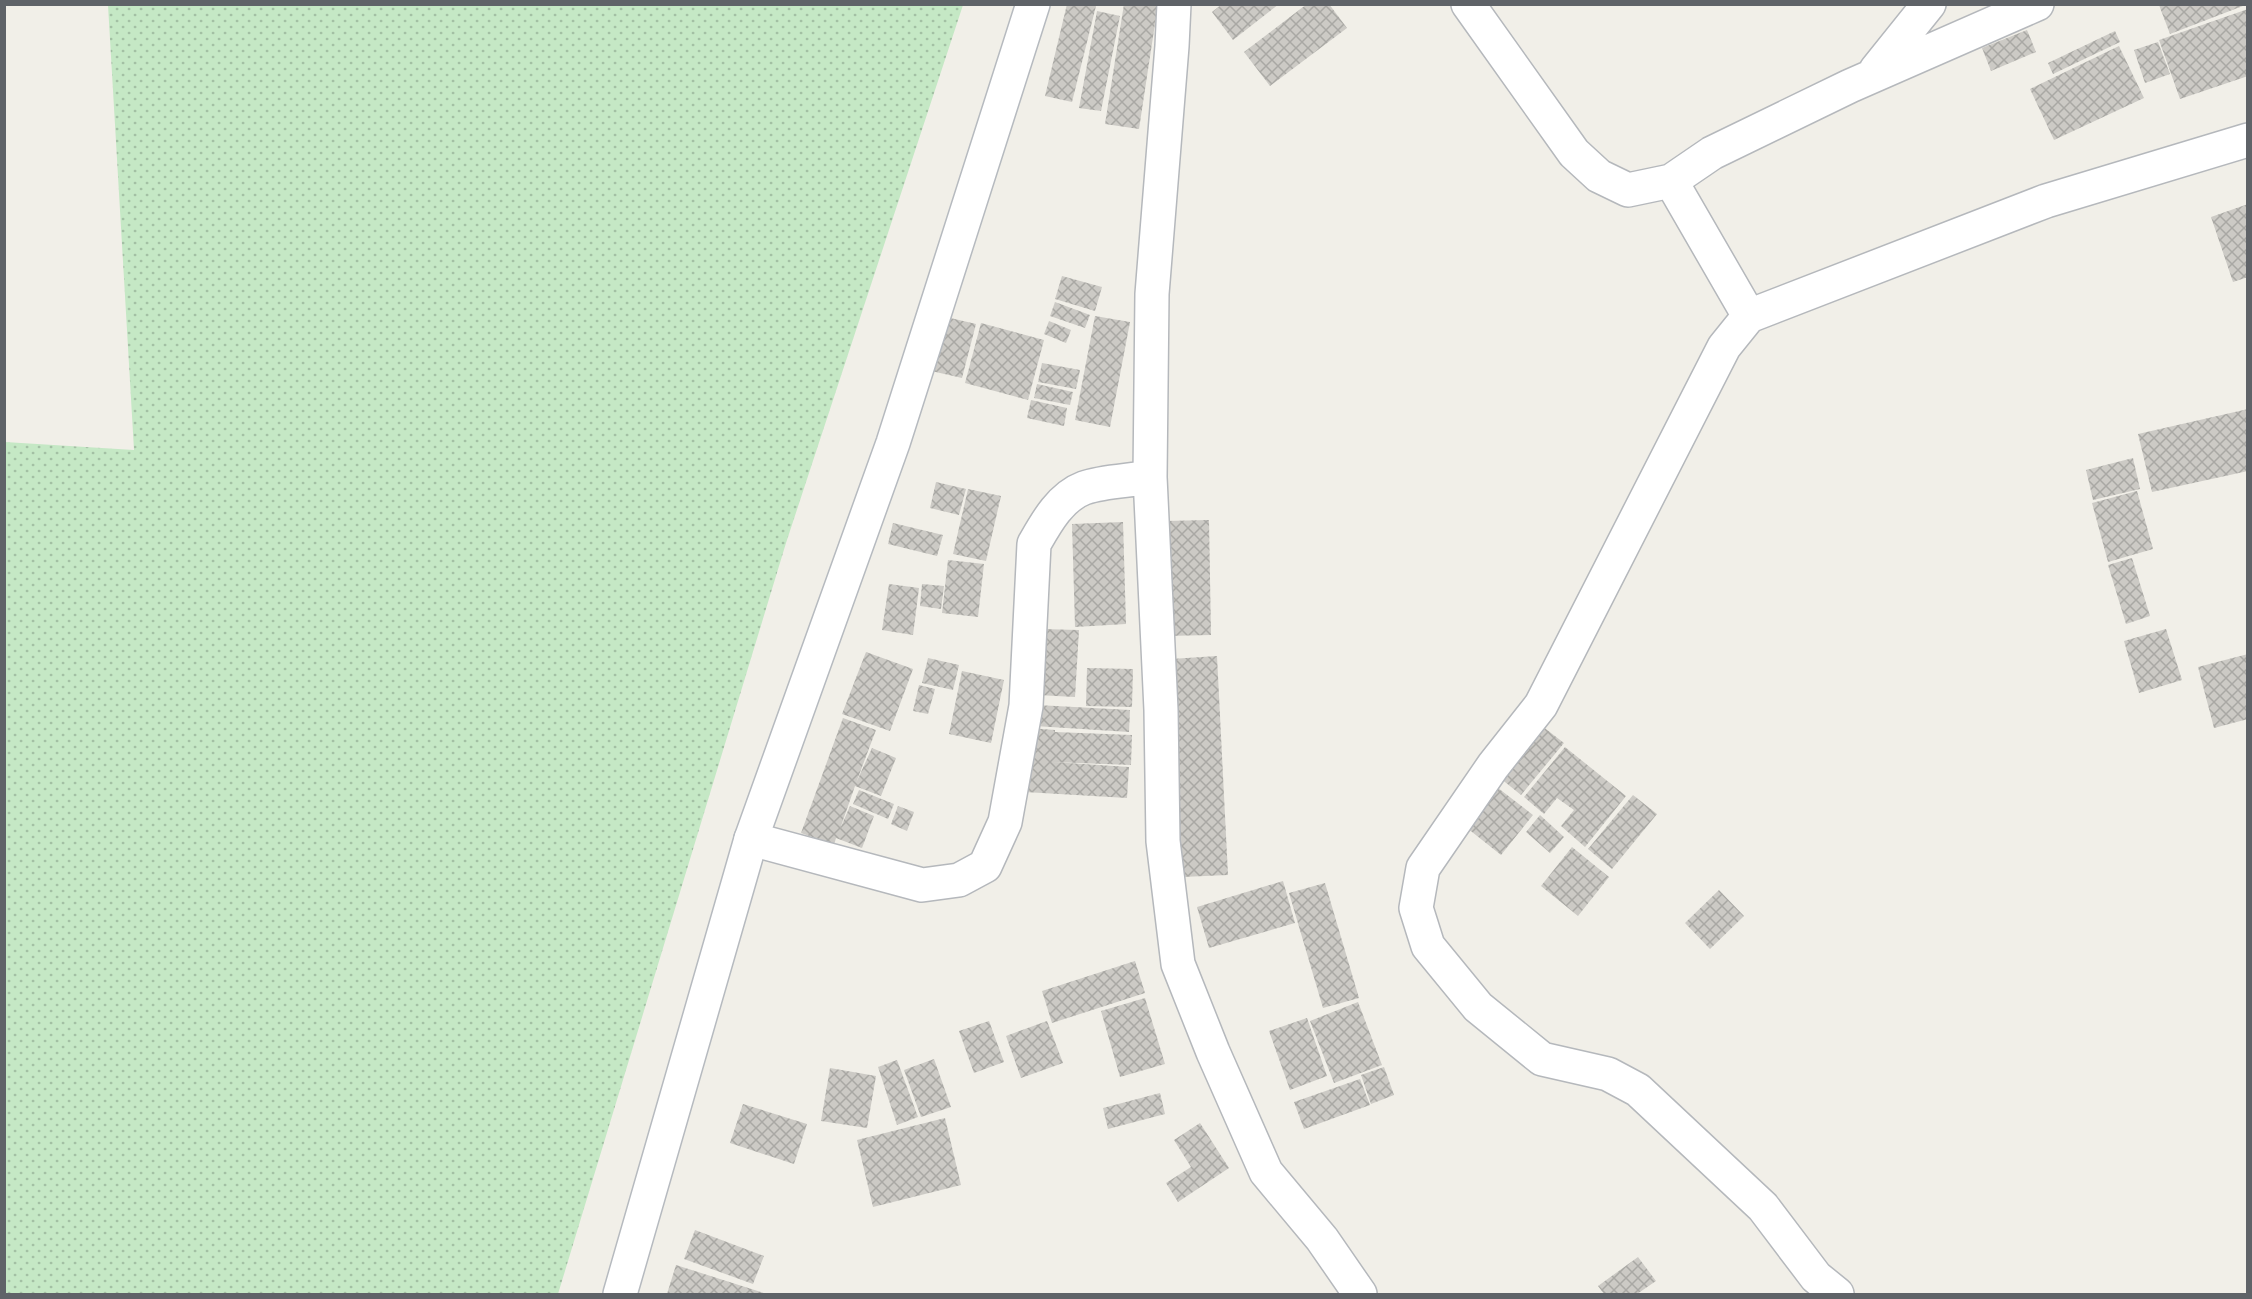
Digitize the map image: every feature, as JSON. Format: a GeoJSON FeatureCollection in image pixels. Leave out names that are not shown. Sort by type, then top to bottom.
{"type":"FeatureCollection","features":[{"type":"Feature","properties":{"kind":"street"},"geometry":{"type":"LineString","coordinates":[[620,1294],[751,839],[893,443],[1033,4]]}},
{"type":"Feature","properties":{"kind":"street"},"geometry":{"type":"LineString","coordinates":[[1174,4],[1152,294],[1150,477],[1161,710],[1163,841],[1178,964],[1213,1052],[1266,1172],[1322,1239],[1360,1294]]}},
{"type":"Feature","properties":{"kind":"street"},"geometry":{"type":"LineString","coordinates":[[1468,4],[1574,153],[1599,176],[1628,190],[1671,182],[1712,153],[1871,76],[2037,4]]}},
{"type":"Feature","properties":{"kind":"street"},"geometry":{"type":"LineString","coordinates":[[1871,76],[1929,4]]}},
{"type":"Feature","properties":{"kind":"street"},"geometry":{"type":"LineString","coordinates":[[1837,1294],[1816,1277],[1763,1207],[1638,1090],[1608,1074],[1542,1059],[1478,1007],[1428,946],[1416,908],[1423,868],[1492,766],[1541,705],[1724,347],[1749,316],[2046,201],[2247,140]]}},
{"type":"Feature","properties":{"kind":"street"},"geometry":{"type":"LineString","coordinates":[[1671,182],[1749,316]]}},
{"type":"Feature","properties":{"kind":"street"},"geometry":{"type":"LineString","coordinates":[[751,839],[922,885],[959,880],[985,866],[1005,822],[1026,706],[1034,544],[1047,520],[1063,501],[1083,489],[1150,477]]}},
{"type":"Feature","properties":{"kind":"green space"},"geometry":{"type":"Polygon","coordinates":[[[108,5],[963,5],[786,543],[558,1294],[5,1294],[5,442],[134,450],[108,5]]]}},
{"type":"Feature","properties":{"kind":"building"},"geometry":{"type":"Polygon","coordinates":[[[1067,4],[1096,6],[1072,102],[1045,96],[1067,4]]]}},
{"type":"Feature","properties":{"kind":"building"},"geometry":{"type":"Polygon","coordinates":[[[1124,4],[1158,4],[1139,129],[1105,124],[1124,4]]]}},
{"type":"Feature","properties":{"kind":"building"},"geometry":{"type":"Polygon","coordinates":[[[1222,4],[1279,4],[1233,40],[1212,12],[1222,4]]]}},
{"type":"Feature","properties":{"kind":"building"},"geometry":{"type":"Polygon","coordinates":[[[1307,4],[1329,4],[1347,28],[1270,86],[1244,52],[1307,4]]]}},
{"type":"Feature","properties":{"kind":"building"},"geometry":{"type":"Polygon","coordinates":[[[2161,4],[2248,4],[2170,34],[2159,5],[2161,4]]]}},
{"type":"Feature","properties":{"kind":"building"},"geometry":{"type":"Polygon","coordinates":[[[2248,9],[2248,76],[2180,99],[2159,40],[2248,9]]]}},
{"type":"Feature","properties":{"kind":"building"},"geometry":{"type":"Polygon","coordinates":[[[1097,11],[1120,16],[1101,111],[1079,108],[1097,11]]]}},
{"type":"Feature","properties":{"kind":"building"},"geometry":{"type":"Polygon","coordinates":[[[2027,30],[2036,52],[1991,71],[1982,48],[2027,30]]]}},
{"type":"Feature","properties":{"kind":"building"},"geometry":{"type":"Polygon","coordinates":[[[2115,31],[2120,42],[2053,74],[2048,63],[2115,31]]]}},
{"type":"Feature","properties":{"kind":"building"},"geometry":{"type":"Polygon","coordinates":[[[2158,42],[2170,74],[2145,83],[2134,50],[2158,42]]]}},
{"type":"Feature","properties":{"kind":"building"},"geometry":{"type":"Polygon","coordinates":[[[2119,46],[2144,98],[2054,140],[2030,89],[2119,46]]]}},
{"type":"Feature","properties":{"kind":"building"},"geometry":{"type":"Polygon","coordinates":[[[2248,204],[2248,277],[2233,282],[2211,217],[2248,204]]]}},
{"type":"Feature","properties":{"kind":"building"},"geometry":{"type":"Polygon","coordinates":[[[1062,276],[1102,287],[1095,311],[1055,299],[1062,276]]]}},
{"type":"Feature","properties":{"kind":"building"},"geometry":{"type":"Polygon","coordinates":[[[1055,302],[1090,315],[1085,328],[1050,316],[1055,302]]]}},
{"type":"Feature","properties":{"kind":"building"},"geometry":{"type":"Polygon","coordinates":[[[942,316],[976,324],[962,378],[927,370],[942,316]]]}},
{"type":"Feature","properties":{"kind":"building"},"geometry":{"type":"Polygon","coordinates":[[[1095,316],[1130,322],[1110,427],[1075,420],[1095,316]]]}},
{"type":"Feature","properties":{"kind":"building"},"geometry":{"type":"Polygon","coordinates":[[[1049,321],[1071,330],[1066,343],[1044,334],[1049,321]]]}},
{"type":"Feature","properties":{"kind":"building"},"geometry":{"type":"Polygon","coordinates":[[[981,323],[1044,340],[1028,400],[965,383],[981,323]]]}},
{"type":"Feature","properties":{"kind":"building"},"geometry":{"type":"Polygon","coordinates":[[[1042,363],[1080,370],[1076,389],[1038,382],[1042,363]]]}},
{"type":"Feature","properties":{"kind":"building"},"geometry":{"type":"Polygon","coordinates":[[[1037,384],[1073,392],[1070,405],[1034,398],[1037,384]]]}},
{"type":"Feature","properties":{"kind":"building"},"geometry":{"type":"Polygon","coordinates":[[[1031,400],[1067,408],[1064,426],[1027,418],[1031,400]]]}},
{"type":"Feature","properties":{"kind":"building"},"geometry":{"type":"Polygon","coordinates":[[[2248,409],[2248,471],[2152,492],[2138,434],[2248,409]]]}},
{"type":"Feature","properties":{"kind":"building"},"geometry":{"type":"Polygon","coordinates":[[[2133,458],[2140,489],[2093,500],[2086,470],[2133,458]]]}},
{"type":"Feature","properties":{"kind":"building"},"geometry":{"type":"Polygon","coordinates":[[[936,482],[966,489],[959,515],[930,508],[936,482]]]}},
{"type":"Feature","properties":{"kind":"building"},"geometry":{"type":"Polygon","coordinates":[[[968,489],[1001,496],[986,561],[953,554],[968,489]]]}},
{"type":"Feature","properties":{"kind":"building"},"geometry":{"type":"Polygon","coordinates":[[[2137,491],[2153,549],[2108,562],[2092,503],[2137,491]]]}},
{"type":"Feature","properties":{"kind":"building"},"geometry":{"type":"Polygon","coordinates":[[[1209,520],[1211,635],[1167,636],[1166,521],[1209,520]]]}},
{"type":"Feature","properties":{"kind":"building"},"geometry":{"type":"Polygon","coordinates":[[[1123,522],[1126,624],[1075,627],[1072,524],[1123,522]]]}},
{"type":"Feature","properties":{"kind":"building"},"geometry":{"type":"Polygon","coordinates":[[[893,523],[943,535],[937,556],[888,544],[893,523]]]}},
{"type":"Feature","properties":{"kind":"building"},"geometry":{"type":"Polygon","coordinates":[[[2132,558],[2150,616],[2126,624],[2108,565],[2132,558]]]}},
{"type":"Feature","properties":{"kind":"building"},"geometry":{"type":"Polygon","coordinates":[[[948,560],[984,564],[978,617],[942,613],[948,560]]]}},
{"type":"Feature","properties":{"kind":"building"},"geometry":{"type":"Polygon","coordinates":[[[889,584],[919,588],[913,635],[882,630],[889,584]]]}},
{"type":"Feature","properties":{"kind":"building"},"geometry":{"type":"Polygon","coordinates":[[[922,584],[944,586],[941,609],[920,606],[922,584]]]}},
{"type":"Feature","properties":{"kind":"building"},"geometry":{"type":"Polygon","coordinates":[[[1041,629],[1079,630],[1075,697],[1037,695],[1041,629]]]}},
{"type":"Feature","properties":{"kind":"building"},"geometry":{"type":"Polygon","coordinates":[[[2166,629],[2182,680],[2139,693],[2124,641],[2166,629]]]}},
{"type":"Feature","properties":{"kind":"building"},"geometry":{"type":"Polygon","coordinates":[[[866,652],[913,669],[890,731],[842,714],[866,652]]]}},
{"type":"Feature","properties":{"kind":"building"},"geometry":{"type":"Polygon","coordinates":[[[2248,654],[2248,719],[2214,728],[2198,667],[2248,654]]]}},
{"type":"Feature","properties":{"kind":"building"},"geometry":{"type":"Polygon","coordinates":[[[1217,656],[1228,875],[1182,877],[1171,659],[1217,656]]]}},
{"type":"Feature","properties":{"kind":"building"},"geometry":{"type":"Polygon","coordinates":[[[928,658],[959,665],[953,690],[922,683],[928,658]]]}},
{"type":"Feature","properties":{"kind":"building"},"geometry":{"type":"Polygon","coordinates":[[[1087,668],[1133,669],[1132,707],[1086,706],[1087,668]]]}},
{"type":"Feature","properties":{"kind":"building"},"geometry":{"type":"Polygon","coordinates":[[[962,671],[1004,680],[991,743],[949,734],[962,671]]]}},
{"type":"Feature","properties":{"kind":"building"},"geometry":{"type":"Polygon","coordinates":[[[919,685],[935,689],[928,714],[913,711],[919,685]]]}},
{"type":"Feature","properties":{"kind":"building"},"geometry":{"type":"Polygon","coordinates":[[[1037,705],[1130,710],[1129,732],[1035,726],[1037,705]]]}},
{"type":"Feature","properties":{"kind":"building"},"geometry":{"type":"Polygon","coordinates":[[[843,718],[876,730],[856,783],[872,748],[896,758],[881,796],[855,786],[840,829],[850,806],[874,816],[862,848],[836,838],[834,845],[801,833],[843,718]]]}},
{"type":"Feature","properties":{"kind":"building"},"geometry":{"type":"Polygon","coordinates":[[[1542,726],[1564,743],[1521,795],[1500,778],[1542,726]]]}},
{"type":"Feature","properties":{"kind":"building"},"geometry":{"type":"Polygon","coordinates":[[[1029,728],[1055,730],[1055,732],[1132,735],[1131,765],[1053,762],[1129,767],[1127,798],[1025,792],[1029,728]]]}},
{"type":"Feature","properties":{"kind":"building"},"geometry":{"type":"Polygon","coordinates":[[[1565,747],[1626,796],[1585,847],[1561,826],[1574,810],[1557,798],[1544,814],[1524,797],[1565,747]]]}},
{"type":"Feature","properties":{"kind":"building"},"geometry":{"type":"Polygon","coordinates":[[[1498,788],[1533,815],[1501,855],[1467,828],[1498,788]]]}},
{"type":"Feature","properties":{"kind":"building"},"geometry":{"type":"Polygon","coordinates":[[[859,790],[894,804],[888,819],[853,804],[859,790]]]}},
{"type":"Feature","properties":{"kind":"building"},"geometry":{"type":"Polygon","coordinates":[[[1633,795],[1657,814],[1612,869],[1588,849],[1633,795]]]}},
{"type":"Feature","properties":{"kind":"building"},"geometry":{"type":"Polygon","coordinates":[[[898,806],[914,812],[907,831],[891,824],[898,806]]]}},
{"type":"Feature","properties":{"kind":"building"},"geometry":{"type":"Polygon","coordinates":[[[1540,815],[1564,837],[1550,853],[1526,832],[1540,815]]]}},
{"type":"Feature","properties":{"kind":"building"},"geometry":{"type":"Polygon","coordinates":[[[1572,847],[1609,877],[1578,916],[1541,886],[1572,847]]]}},
{"type":"Feature","properties":{"kind":"building"},"geometry":{"type":"Polygon","coordinates":[[[1283,881],[1295,923],[1209,948],[1197,907],[1283,881]]]}},
{"type":"Feature","properties":{"kind":"building"},"geometry":{"type":"Polygon","coordinates":[[[1325,883],[1359,998],[1323,1008],[1289,893],[1325,883]]]}},
{"type":"Feature","properties":{"kind":"building"},"geometry":{"type":"Polygon","coordinates":[[[1719,890],[1744,916],[1710,949],[1685,923],[1719,890]]]}},
{"type":"Feature","properties":{"kind":"building"},"geometry":{"type":"Polygon","coordinates":[[[1135,961],[1145,993],[1052,1023],[1042,991],[1135,961]]]}},
{"type":"Feature","properties":{"kind":"building"},"geometry":{"type":"Polygon","coordinates":[[[1145,998],[1165,1064],[1120,1077],[1101,1011],[1145,998]]]}},
{"type":"Feature","properties":{"kind":"building"},"geometry":{"type":"Polygon","coordinates":[[[1358,1002],[1382,1065],[1334,1083],[1310,1021],[1358,1002]]]}},
{"type":"Feature","properties":{"kind":"building"},"geometry":{"type":"Polygon","coordinates":[[[1307,1018],[1327,1076],[1290,1090],[1269,1031],[1307,1018]]]}},
{"type":"Feature","properties":{"kind":"building"},"geometry":{"type":"Polygon","coordinates":[[[989,1021],[1004,1062],[974,1073],[959,1031],[989,1021]]]}},
{"type":"Feature","properties":{"kind":"building"},"geometry":{"type":"Polygon","coordinates":[[[1047,1021],[1063,1063],[1021,1078],[1006,1036],[1047,1021]]]}},
{"type":"Feature","properties":{"kind":"building"},"geometry":{"type":"Polygon","coordinates":[[[934,1059],[951,1107],[921,1117],[904,1070],[934,1059]]]}},
{"type":"Feature","properties":{"kind":"building"},"geometry":{"type":"Polygon","coordinates":[[[897,1060],[918,1117],[897,1125],[878,1067],[897,1060]]]}},
{"type":"Feature","properties":{"kind":"building"},"geometry":{"type":"Polygon","coordinates":[[[1384,1067],[1394,1095],[1371,1104],[1361,1075],[1384,1067]]]}},
{"type":"Feature","properties":{"kind":"building"},"geometry":{"type":"Polygon","coordinates":[[[830,1068],[876,1076],[867,1128],[821,1121],[830,1068]]]}},
{"type":"Feature","properties":{"kind":"building"},"geometry":{"type":"Polygon","coordinates":[[[1360,1079],[1370,1105],[1304,1129],[1294,1102],[1360,1079]]]}},
{"type":"Feature","properties":{"kind":"building"},"geometry":{"type":"Polygon","coordinates":[[[1160,1093],[1165,1114],[1108,1129],[1103,1108],[1160,1093]]]}},
{"type":"Feature","properties":{"kind":"building"},"geometry":{"type":"Polygon","coordinates":[[[743,1104],[807,1124],[794,1164],[730,1143],[743,1104]]]}},
{"type":"Feature","properties":{"kind":"building"},"geometry":{"type":"Polygon","coordinates":[[[945,1118],[961,1185],[873,1207],[857,1140],[945,1118]]]}},
{"type":"Feature","properties":{"kind":"building"},"geometry":{"type":"Polygon","coordinates":[[[1200,1123],[1229,1168],[1178,1202],[1166,1183],[1191,1167],[1174,1140],[1200,1123]]]}},
{"type":"Feature","properties":{"kind":"building"},"geometry":{"type":"Polygon","coordinates":[[[695,1230],[764,1256],[753,1284],[684,1259],[695,1230]]]}},
{"type":"Feature","properties":{"kind":"building"},"geometry":{"type":"Polygon","coordinates":[[[1638,1257],[1656,1281],[1637,1294],[1604,1294],[1598,1286],[1638,1257]]]}},
{"type":"Feature","properties":{"kind":"building"},"geometry":{"type":"Polygon","coordinates":[[[676,1265],[767,1294],[667,1294],[676,1265]]]}}]}
